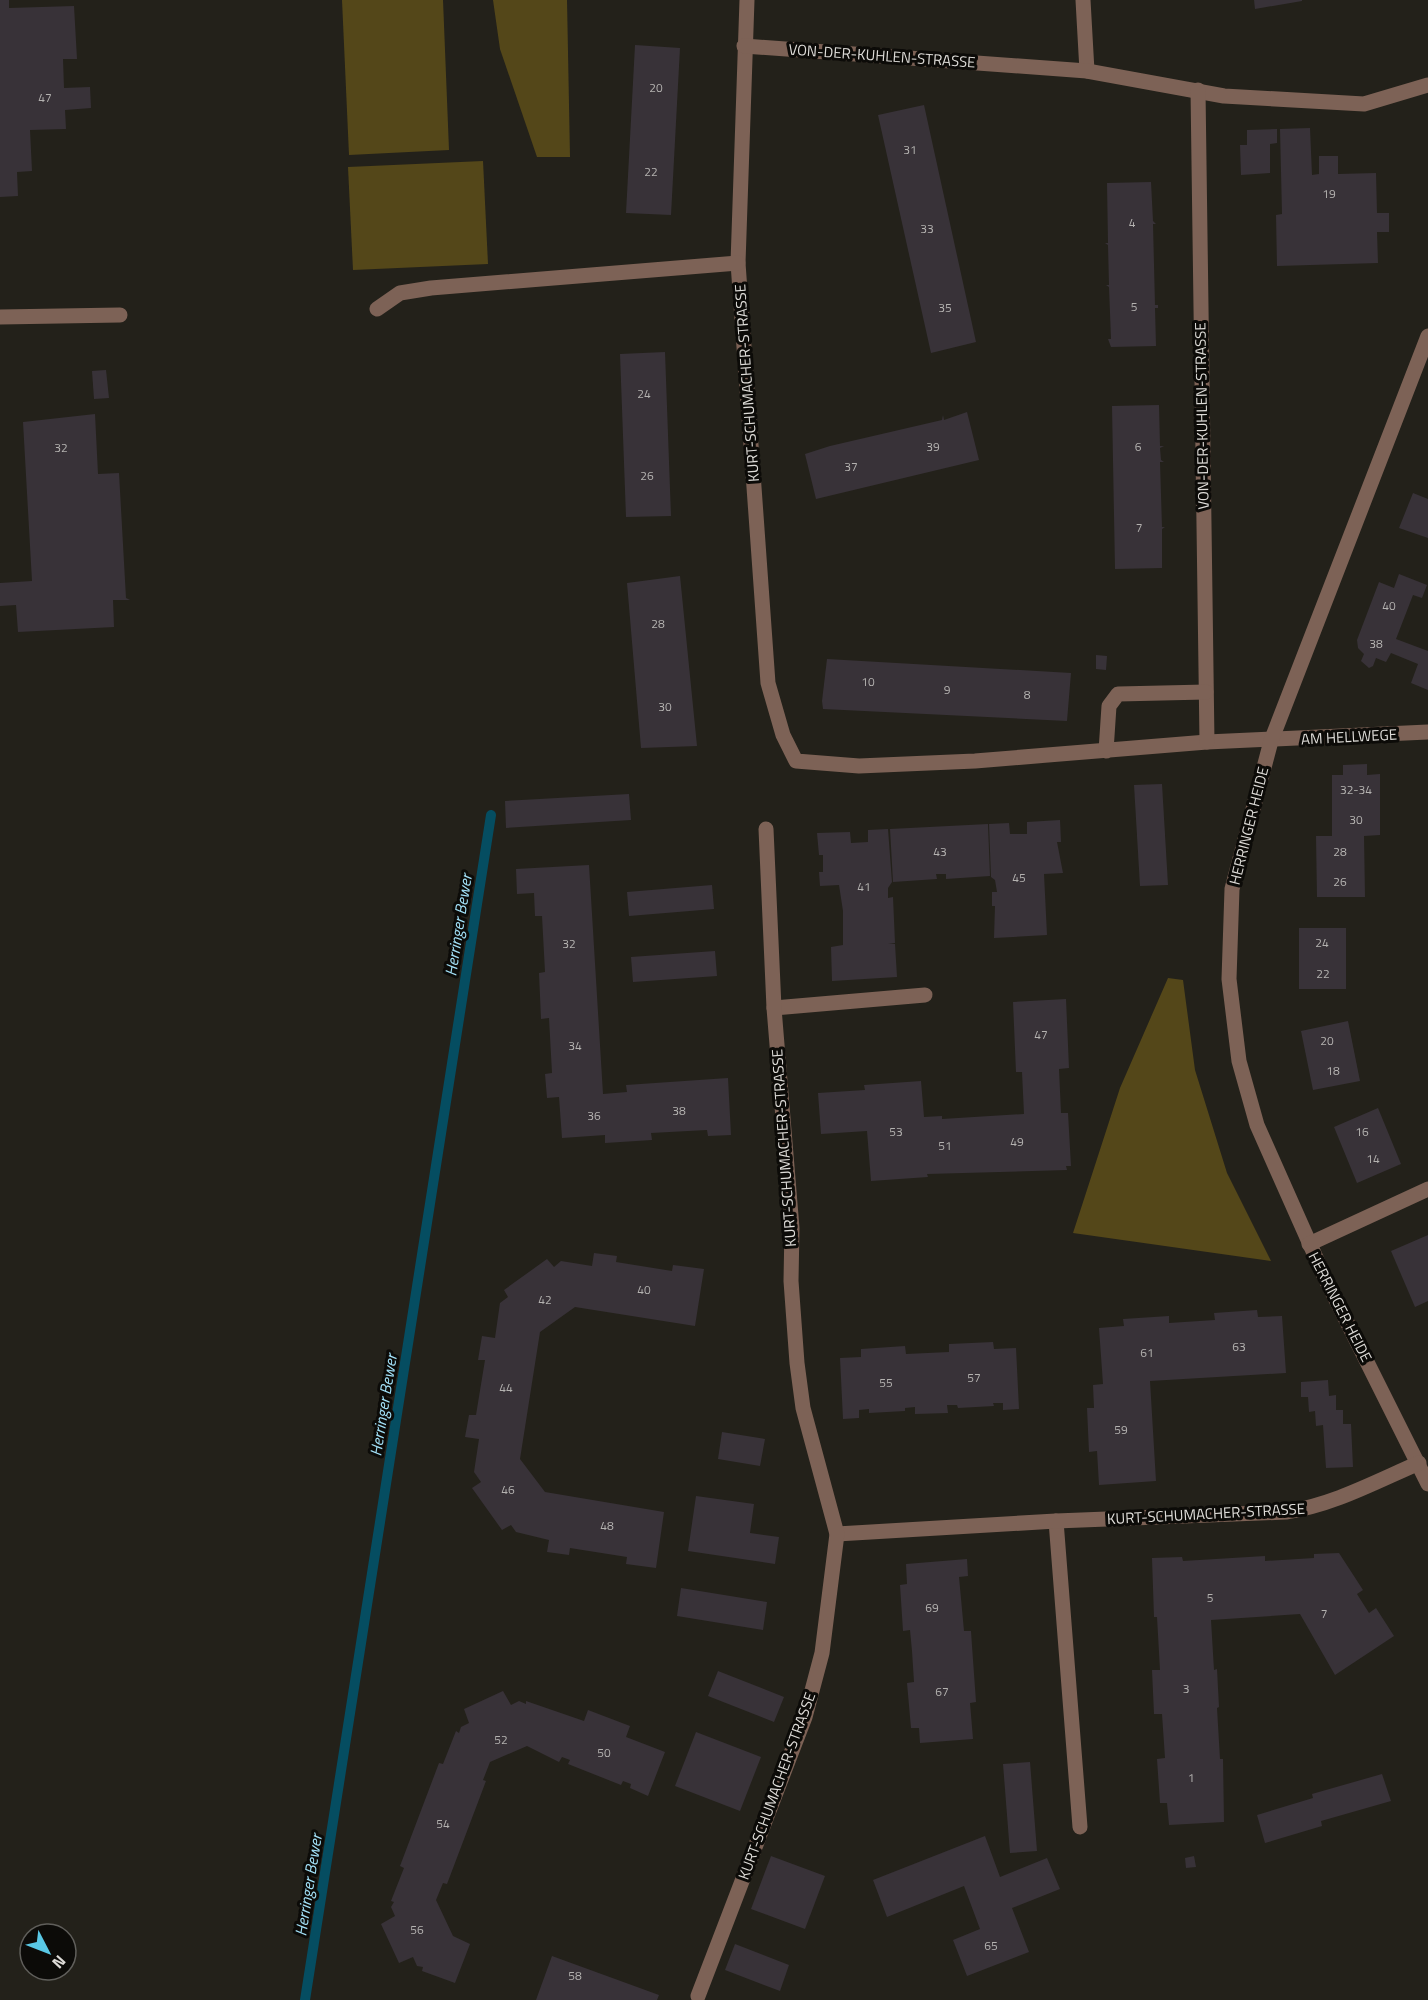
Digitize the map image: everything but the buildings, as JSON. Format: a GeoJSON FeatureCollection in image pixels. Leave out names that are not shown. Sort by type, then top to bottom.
{"type":"FeatureCollection","features":[{"type":"Feature","properties":{"kind":"street","name":"KURT-SCHUMACHER-STRASSE"},"geometry":{"type":"LineString","coordinates":[[747,0],[738,263],[768,682],[783,735],[796,761],[859,766],[1106,751]]}},
{"type":"Feature","properties":{"kind":"street"},"geometry":{"type":"LineString","coordinates":[[1083,0],[1087,71]]}},
{"type":"Feature","properties":{"kind":"street","name":"VON-DER-KUHLEN-STRASSE"},"geometry":{"type":"LineString","coordinates":[[744,46],[1087,71],[1224,96],[1364,104],[1428,85]]}},
{"type":"Feature","properties":{"kind":"street","name":"VON-DER-KUHLEN-STRASSE"},"geometry":{"type":"LineString","coordinates":[[1198,90],[1207,742]]}},
{"type":"Feature","properties":{"kind":"street"},"geometry":{"type":"LineString","coordinates":[[376,309],[400,293],[431,288],[738,263]]}},
{"type":"Feature","properties":{"kind":"street"},"geometry":{"type":"LineString","coordinates":[[0,317],[120,315]]}},
{"type":"Feature","properties":{"kind":"street","name":"HERRINGER HEIDE"},"geometry":{"type":"LineString","coordinates":[[1428,336],[1270,741],[1232,889],[1229,979],[1239,1061],[1257,1125],[1309,1244],[1428,1484]]}},
{"type":"Feature","properties":{"kind":"street"},"geometry":{"type":"LineString","coordinates":[[1206,692],[1118,694],[1109,706],[1106,751],[1207,742],[1270,741]]}},
{"type":"Feature","properties":{"kind":"street","name":"AM HELLWEGE"},"geometry":{"type":"LineString","coordinates":[[1270,741],[1428,732]]}},
{"type":"Feature","properties":{"kind":"street","name":"KURT-SCHUMACHER-STRASSE"},"geometry":{"type":"LineString","coordinates":[[698,1996],[805,1717],[822,1653],[837,1534],[803,1408],[797,1363],[791,1281],[792,1228],[774,1008],[766,829]]}},
{"type":"Feature","properties":{"kind":"street"},"geometry":{"type":"LineString","coordinates":[[774,1008],[925,995]]}},
{"type":"Feature","properties":{"kind":"street"},"geometry":{"type":"LineString","coordinates":[[1309,1244],[1428,1189]]}},
{"type":"Feature","properties":{"kind":"street","name":"KURT-SCHUMACHER-STRASSE"},"geometry":{"type":"LineString","coordinates":[[837,1534],[1311,1509],[1419,1463]]}},
{"type":"Feature","properties":{"kind":"street"},"geometry":{"type":"LineString","coordinates":[[1056,1521],[1080,1827]]}},
{"type":"Feature","properties":{"kind":"shaded area"},"geometry":{"type":"Polygon","coordinates":[[[342,0],[443,0],[449,150],[349,155],[342,0]]]}},
{"type":"Feature","properties":{"kind":"shaded area"},"geometry":{"type":"Polygon","coordinates":[[[493,0],[567,0],[570,157],[537,157],[500,49],[493,0]]]}},
{"type":"Feature","properties":{"kind":"shaded area"},"geometry":{"type":"Polygon","coordinates":[[[483,161],[488,264],[353,270],[348,167],[483,161]]]}},
{"type":"Feature","properties":{"kind":"shaded area"},"geometry":{"type":"Polygon","coordinates":[[[1168,978],[1183,980],[1195,1070],[1227,1173],[1271,1261],[1073,1233],[1120,1088],[1168,978]]]}},
{"type":"Feature","properties":{"kind":"waterway","name":"Herringer Bewer"},"geometry":{"type":"LineString","coordinates":[[305,2000],[491,815]]}}]}
